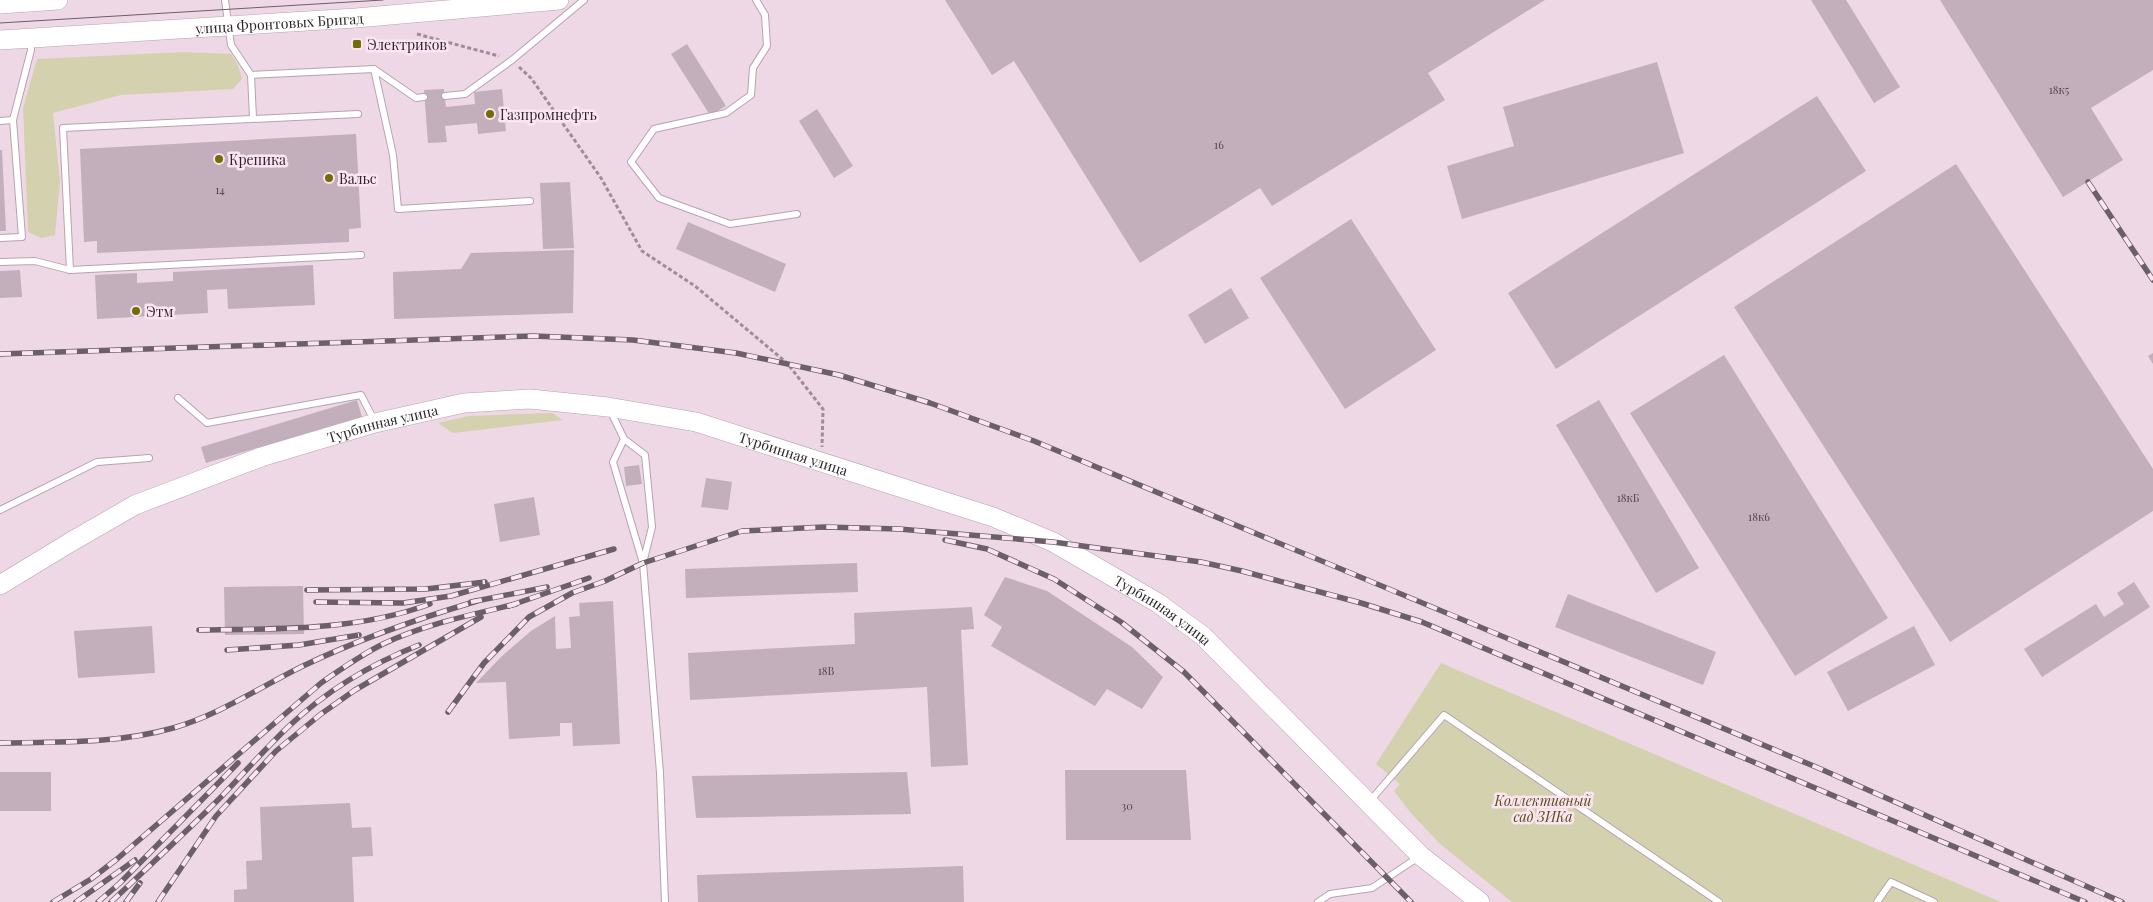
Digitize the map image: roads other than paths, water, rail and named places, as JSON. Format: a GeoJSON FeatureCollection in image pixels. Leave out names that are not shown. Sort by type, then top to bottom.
{"type":"FeatureCollection","features":[{"type":"Feature","properties":{"kind":"main road"},"geometry":{"type":"LineString","coordinates":[[0,4],[58,0]]}},
{"type":"Feature","properties":{"kind":"main road","name":"улица Фронтовых Бригад"},"geometry":{"type":"LineString","coordinates":[[0,40],[356,18],[558,0]]}},
{"type":"Feature","properties":{"kind":"main road","name":"Турбинная улица"},"geometry":{"type":"LineString","coordinates":[[0,586],[68,543],[135,505],[261,457],[375,423],[464,403],[530,399],[608,407],[696,422],[993,517],[1031,531],[1158,603],[1203,636],[1420,856],[1480,902]]}},
{"type":"Feature","properties":{"kind":"lane"},"geometry":{"type":"LineString","coordinates":[[445,96],[465,94],[512,60],[584,0]]}},
{"type":"Feature","properties":{"kind":"lane"},"geometry":{"type":"LineString","coordinates":[[756,0],[765,15],[767,46],[753,68],[751,95],[726,112],[654,129],[631,162],[659,198],[730,224],[797,214]]}},
{"type":"Feature","properties":{"kind":"lane"},"geometry":{"type":"LineString","coordinates":[[225,1],[231,45],[251,75],[253,118]]}},
{"type":"Feature","properties":{"kind":"lane"},"geometry":{"type":"LineString","coordinates":[[0,238],[22,237],[13,120],[31,50],[30,38]]}},
{"type":"Feature","properties":{"kind":"lane"},"geometry":{"type":"LineString","coordinates":[[251,75],[374,69],[416,98],[424,97]]}},
{"type":"Feature","properties":{"kind":"lane"},"geometry":{"type":"LineString","coordinates":[[374,69],[393,155],[398,209],[530,201]]}},
{"type":"Feature","properties":{"kind":"lane"},"geometry":{"type":"LineString","coordinates":[[70,270],[63,128],[358,114]]}},
{"type":"Feature","properties":{"kind":"lane"},"geometry":{"type":"LineString","coordinates":[[0,121],[13,120]]}},
{"type":"Feature","properties":{"kind":"lane"},"geometry":{"type":"LineString","coordinates":[[0,262],[35,261],[70,270],[361,255]]}},
{"type":"Feature","properties":{"kind":"lane"},"geometry":{"type":"LineString","coordinates":[[178,398],[207,423],[361,395],[375,423]]}},
{"type":"Feature","properties":{"kind":"lane"},"geometry":{"type":"LineString","coordinates":[[608,407],[624,439],[645,455],[652,527],[643,564]]}},
{"type":"Feature","properties":{"kind":"lane"},"geometry":{"type":"LineString","coordinates":[[624,439],[613,462],[643,564],[660,773],[665,902]]}},
{"type":"Feature","properties":{"kind":"lane"},"geometry":{"type":"LineString","coordinates":[[0,510],[97,462],[149,458]]}},
{"type":"Feature","properties":{"kind":"lane"},"geometry":{"type":"LineString","coordinates":[[1367,804],[1444,715],[1719,902]]}},
{"type":"Feature","properties":{"kind":"lane"},"geometry":{"type":"LineString","coordinates":[[1318,902],[1330,894],[1372,888],[1420,856]]}},
{"type":"Feature","properties":{"kind":"lane"},"geometry":{"type":"LineString","coordinates":[[1877,902],[1891,882],[1934,902]]}},
{"type":"Feature","properties":{"kind":"tram line"},"geometry":{"type":"LineString","coordinates":[[0,23],[383,0]]}},
{"type":"Feature","properties":{"kind":"railway"},"geometry":{"type":"LineString","coordinates":[[2088,182],[2153,280]]}},
{"type":"Feature","properties":{"kind":"railway"},"geometry":{"type":"LineString","coordinates":[[0,354],[533,336],[633,340],[736,353],[839,375],[930,403],[1034,441],[1816,767],[2122,902]]}},
{"type":"Feature","properties":{"kind":"railway"},"geometry":{"type":"LineString","coordinates":[[448,712],[484,663],[529,617],[572,593],[605,581],[643,563],[742,531],[824,527],[899,529],[1053,542],[1201,562],[1361,603],[1422,622],[2085,902]]}},
{"type":"Feature","properties":{"kind":"railway"},"geometry":{"type":"LineString","coordinates":[[945,540],[987,549],[1054,579],[1121,622],[1184,672],[1411,902]]}},
{"type":"Feature","properties":{"kind":"railway"},"geometry":{"type":"LineString","coordinates":[[316,602],[403,603],[451,596],[614,549]]}},
{"type":"Feature","properties":{"kind":"railway"},"geometry":{"type":"LineString","coordinates":[[509,606],[589,578]]}},
{"type":"Feature","properties":{"kind":"railway"},"geometry":{"type":"LineString","coordinates":[[307,590],[426,589],[485,582]]}},
{"type":"Feature","properties":{"kind":"railway"},"geometry":{"type":"LineString","coordinates":[[471,602],[547,587]]}},
{"type":"Feature","properties":{"kind":"railway"},"geometry":{"type":"LineString","coordinates":[[0,743],[109,740],[173,728],[207,716],[303,666],[345,647],[410,622],[477,601]]}},
{"type":"Feature","properties":{"kind":"railway"},"geometry":{"type":"LineString","coordinates":[[199,630],[316,627],[345,624],[402,613],[430,604]]}},
{"type":"Feature","properties":{"kind":"railway"},"geometry":{"type":"LineString","coordinates":[[53,902],[91,879],[117,859],[321,683],[351,662],[383,644],[415,631],[516,604]]}},
{"type":"Feature","properties":{"kind":"railway"},"geometry":{"type":"LineString","coordinates":[[158,902],[216,816],[276,751],[321,714],[355,690],[481,617]]}},
{"type":"Feature","properties":{"kind":"railway"},"geometry":{"type":"LineString","coordinates":[[227,650],[299,645],[359,635]]}},
{"type":"Feature","properties":{"kind":"railway"},"geometry":{"type":"LineString","coordinates":[[111,902],[206,812],[270,745],[303,714],[333,690],[366,670],[419,645]]}},
{"type":"Feature","properties":{"kind":"railway"},"geometry":{"type":"LineString","coordinates":[[98,902],[120,883],[238,763]]}},
{"type":"Feature","properties":{"kind":"railway"},"geometry":{"type":"LineString","coordinates":[[76,902],[135,860]]}},
{"type":"Feature","properties":{"kind":"railway"},"geometry":{"type":"LineString","coordinates":[[126,902],[140,883]]}},
{"type":"Feature","properties":{"kind":"place","name":"Электриков"},"geometry":{"type":"Point","coordinates":[357,44]}},
{"type":"Feature","properties":{"kind":"place","name":"Газпромнефть"},"geometry":{"type":"Point","coordinates":[490,114]}},
{"type":"Feature","properties":{"kind":"place","name":"Крепика"},"geometry":{"type":"Point","coordinates":[219,159]}},
{"type":"Feature","properties":{"kind":"place","name":"Вальс"},"geometry":{"type":"Point","coordinates":[329,178]}},
{"type":"Feature","properties":{"kind":"place","name":"Этм"},"geometry":{"type":"Point","coordinates":[136,311]}},
{"type":"Feature","properties":{"kind":"park label","name":"Коллективный сад ЗИКа"},"geometry":{"type":"Point","coordinates":[1543,808]}}]}
